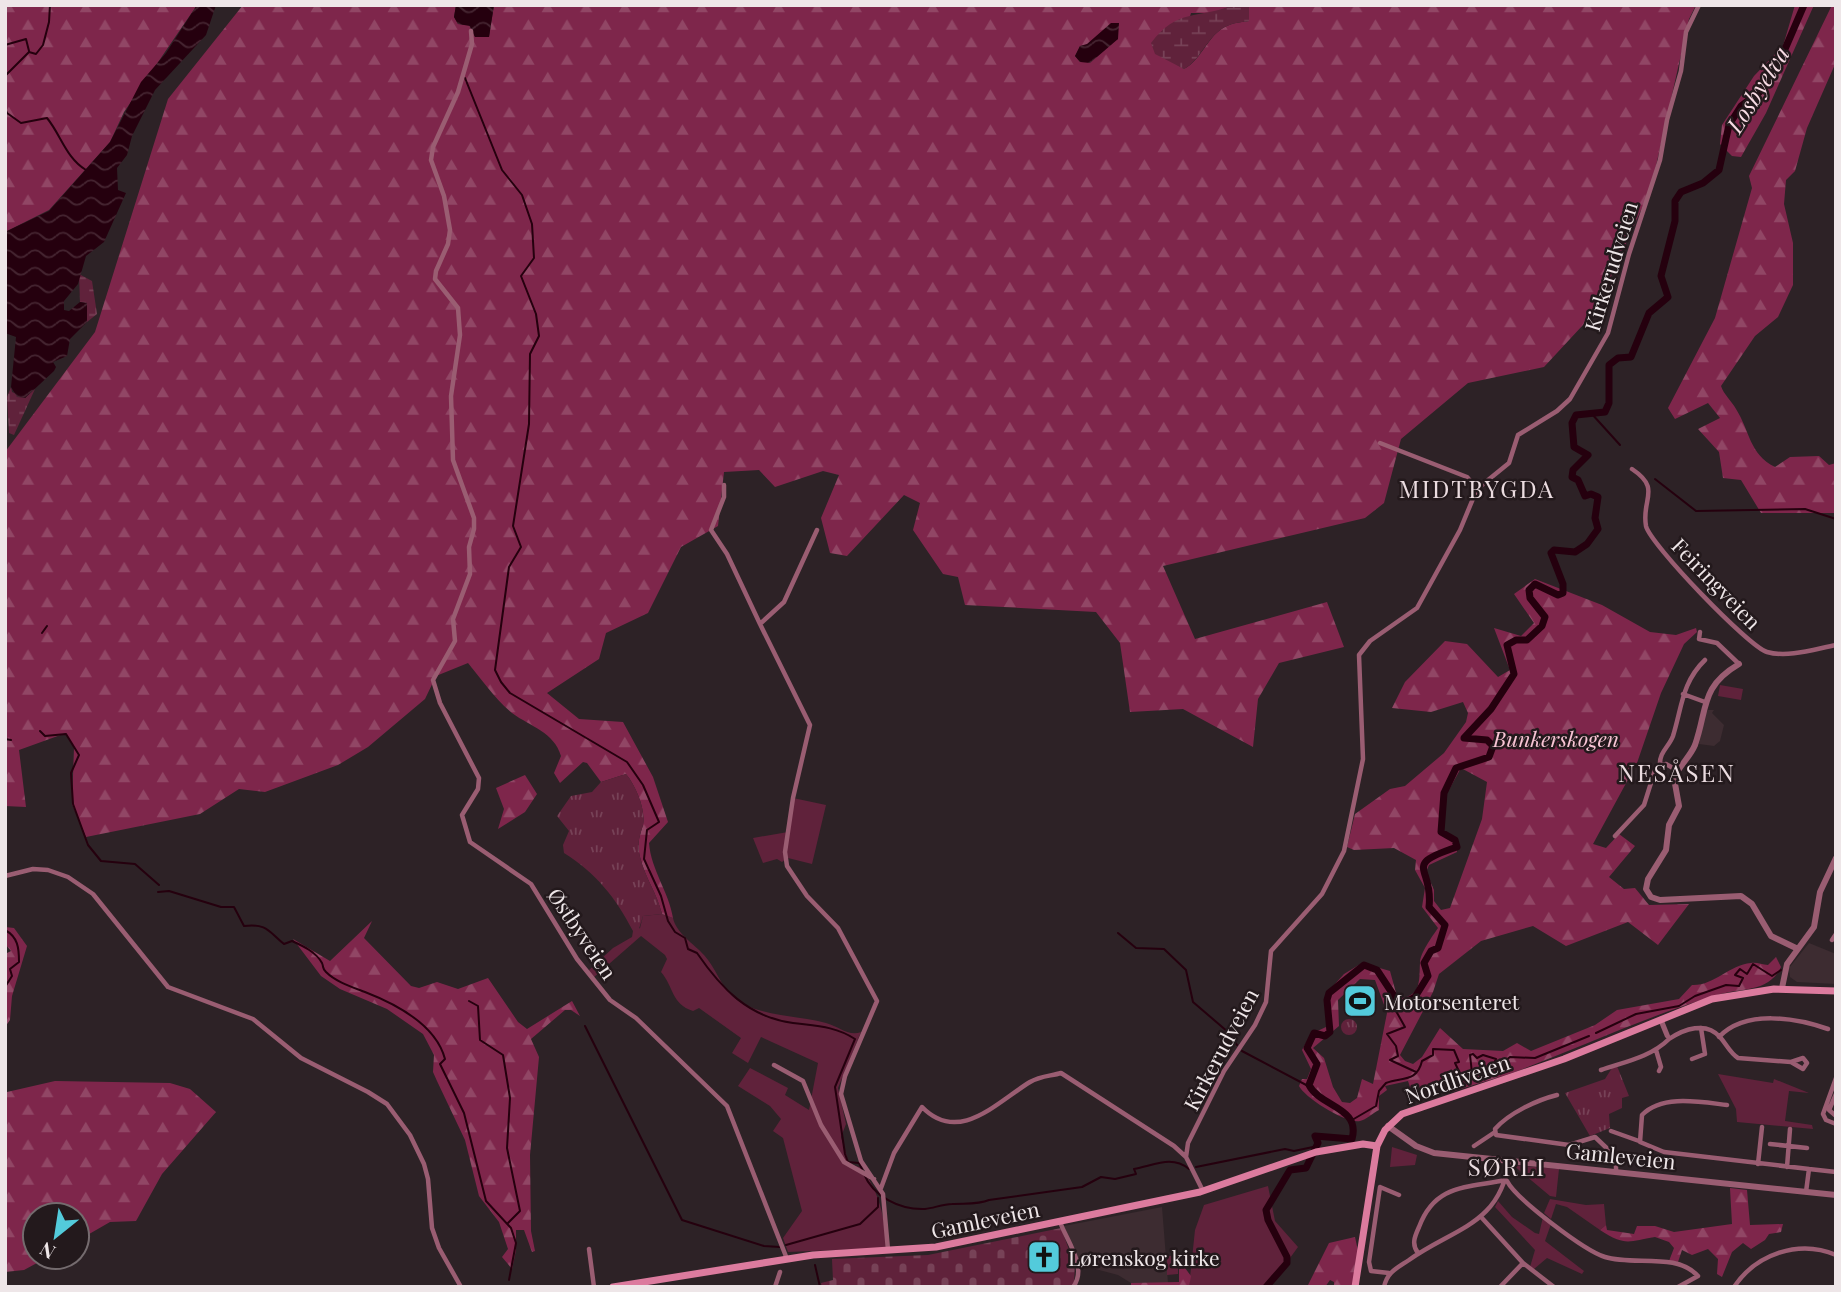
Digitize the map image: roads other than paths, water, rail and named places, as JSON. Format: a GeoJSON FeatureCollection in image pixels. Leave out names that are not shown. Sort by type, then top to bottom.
{"type":"FeatureCollection","features":[{"type":"Feature","properties":{"kind":"main road","name":"Nordliveien"},"geometry":{"type":"LineString","coordinates":[[1355,1287],[1376,1149],[1390,1124],[1416,1108],[1516,1076],[1662,1022],[1701,1003],[1785,988],[1836,991]]}},
{"type":"Feature","properties":{"kind":"main road","name":"Gamleveien"},"geometry":{"type":"LineString","coordinates":[[613,1287],[787,1259],[936,1247],[1204,1191],[1321,1151],[1357,1146],[1376,1149]]}},
{"type":"Feature","properties":{"kind":"street","name":"Kirkerudveien"},"geometry":{"type":"LineString","coordinates":[[1185,1157],[1188,1143],[1224,1072],[1255,1025],[1266,1002],[1271,951],[1322,894],[1344,851],[1363,760],[1359,655],[1370,641],[1417,608],[1460,530],[1477,489],[1507,467],[1518,435],[1558,411],[1570,399],[1608,333],[1629,254],[1660,160],[1667,120],[1681,71],[1686,32],[1699,5]]}},
{"type":"Feature","properties":{"kind":"street","name":"Østbyveien"},"geometry":{"type":"LineString","coordinates":[[471,31],[472,44],[458,92],[432,147],[431,160],[444,196],[450,230],[449,244],[436,271],[436,279],[451,296],[458,315],[460,335],[451,397],[453,460],[474,517],[470,574],[454,610],[455,641],[433,680],[436,694],[479,778],[478,789],[462,815],[470,842],[531,884],[577,960],[610,1000],[636,1018],[727,1106],[787,1259]]}},
{"type":"Feature","properties":{"kind":"street"},"geometry":{"type":"LineString","coordinates":[[1380,443],[1467,477],[1477,489]]}},
{"type":"Feature","properties":{"kind":"street","name":"Feiringveien"},"geometry":{"type":"LineString","coordinates":[[1632,469],[1643,477],[1649,486],[1648,530],[1671,562],[1744,637],[1763,651],[1778,654],[1836,645]]}},
{"type":"Feature","properties":{"kind":"street"},"geometry":{"type":"LineString","coordinates":[[723,485],[724,497],[711,530],[727,554],[810,720],[788,832],[785,852],[787,866],[807,896],[838,928],[877,1001],[845,1076],[841,1094],[861,1161],[881,1189]]}},
{"type":"Feature","properties":{"kind":"street"},"geometry":{"type":"LineString","coordinates":[[760,624],[784,602],[817,530]]}},
{"type":"Feature","properties":{"kind":"street"},"geometry":{"type":"LineString","coordinates":[[1700,632],[1699,639],[1717,643],[1739,664],[1714,684],[1705,702],[1695,744],[1678,771],[1674,783],[1679,806],[1669,824],[1667,850],[1647,880],[1648,893],[1660,900],[1741,896],[1752,904],[1771,936],[1798,949]]}},
{"type":"Feature","properties":{"kind":"street"},"geometry":{"type":"LineString","coordinates":[[1660,765],[1660,756],[1674,734],[1683,694],[1695,670],[1705,660]]}},
{"type":"Feature","properties":{"kind":"street"},"geometry":{"type":"LineString","coordinates":[[1683,694],[1705,702]]}},
{"type":"Feature","properties":{"kind":"street"},"geometry":{"type":"LineString","coordinates":[[1660,765],[1678,771]]}},
{"type":"Feature","properties":{"kind":"street"},"geometry":{"type":"LineString","coordinates":[[1615,836],[1644,805],[1654,770],[1660,765]]}},
{"type":"Feature","properties":{"kind":"street"},"geometry":{"type":"LineString","coordinates":[[1785,988],[1784,971],[1814,927],[1822,883],[1836,858]]}},
{"type":"Feature","properties":{"kind":"street"},"geometry":{"type":"LineString","coordinates":[[5,876],[21,870],[48,870],[80,884],[103,906],[168,987],[253,1019],[301,1058],[387,1104],[410,1135],[424,1164],[428,1179],[432,1228],[439,1248],[461,1287]]}},
{"type":"Feature","properties":{"kind":"street"},"geometry":{"type":"LineString","coordinates":[[1832,940],[1836,933]]}},
{"type":"Feature","properties":{"kind":"street"},"geometry":{"type":"LineString","coordinates":[[1720,1037],[1732,1026],[1785,1018],[1828,1030]]}},
{"type":"Feature","properties":{"kind":"street"},"geometry":{"type":"LineString","coordinates":[[1662,1022],[1668,1038]]}},
{"type":"Feature","properties":{"kind":"street"},"geometry":{"type":"LineString","coordinates":[[1692,1059],[1705,1054],[1701,1028]]}},
{"type":"Feature","properties":{"kind":"street"},"geometry":{"type":"LineString","coordinates":[[1601,1070],[1656,1050],[1668,1038],[1684,1031],[1701,1028],[1720,1037],[1738,1058],[1791,1062]]}},
{"type":"Feature","properties":{"kind":"street"},"geometry":{"type":"LineString","coordinates":[[1656,1050],[1661,1067],[1659,1071]]}},
{"type":"Feature","properties":{"kind":"street"},"geometry":{"type":"LineString","coordinates":[[774,1065],[803,1081],[821,1125],[844,1162],[874,1180]]}},
{"type":"Feature","properties":{"kind":"street"},"geometry":{"type":"LineString","coordinates":[[888,1251],[881,1189],[894,1153],[922,1107],[946,1122],[962,1123],[1001,1104],[1033,1080],[1059,1073],[1135,1120],[1185,1157],[1204,1191]]}},
{"type":"Feature","properties":{"kind":"street"},"geometry":{"type":"LineString","coordinates":[[1835,1080],[1829,1112],[1836,1116]]}},
{"type":"Feature","properties":{"kind":"street"},"geometry":{"type":"LineString","coordinates":[[1836,1094],[1824,1117],[1836,1124]]}},
{"type":"Feature","properties":{"kind":"street"},"geometry":{"type":"LineString","coordinates":[[1474,1146],[1495,1132],[1500,1124],[1531,1105],[1557,1095]]}},
{"type":"Feature","properties":{"kind":"street"},"geometry":{"type":"LineString","coordinates":[[1640,1142],[1642,1115],[1652,1108],[1683,1101],[1727,1105]]}},
{"type":"Feature","properties":{"kind":"street","name":"Gamleveien"},"geometry":{"type":"LineString","coordinates":[[1390,1124],[1405,1139],[1430,1152],[1836,1195]]}},
{"type":"Feature","properties":{"kind":"street"},"geometry":{"type":"LineString","coordinates":[[1758,1164],[1762,1127]]}},
{"type":"Feature","properties":{"kind":"street"},"geometry":{"type":"LineString","coordinates":[[1787,1167],[1790,1129]]}},
{"type":"Feature","properties":{"kind":"street"},"geometry":{"type":"LineString","coordinates":[[1611,1131],[1664,1152],[1836,1172]]}},
{"type":"Feature","properties":{"kind":"street"},"geometry":{"type":"LineString","coordinates":[[1495,1132],[1502,1138],[1569,1145],[1594,1137],[1616,1157],[1616,1172]]}},
{"type":"Feature","properties":{"kind":"street"},"geometry":{"type":"LineString","coordinates":[[1770,1144],[1807,1148]]}},
{"type":"Feature","properties":{"kind":"street"},"geometry":{"type":"LineString","coordinates":[[1384,1287],[1389,1273],[1418,1253],[1482,1218],[1507,1180],[1510,1160]]}},
{"type":"Feature","properties":{"kind":"street"},"geometry":{"type":"LineString","coordinates":[[1806,1192],[1810,1169]]}},
{"type":"Feature","properties":{"kind":"street"},"geometry":{"type":"LineString","coordinates":[[1418,1253],[1414,1240],[1429,1205],[1437,1196],[1507,1180]]}},
{"type":"Feature","properties":{"kind":"street"},"geometry":{"type":"LineString","coordinates":[[1507,1180],[1567,1235],[1596,1254],[1621,1261],[1681,1264],[1698,1276],[1678,1287]]}},
{"type":"Feature","properties":{"kind":"street"},"geometry":{"type":"LineString","coordinates":[[1389,1273],[1370,1270],[1371,1244],[1380,1187],[1399,1195]]}},
{"type":"Feature","properties":{"kind":"street"},"geometry":{"type":"LineString","coordinates":[[1482,1218],[1523,1263],[1554,1287]]}},
{"type":"Feature","properties":{"kind":"street"},"geometry":{"type":"LineString","coordinates":[[1060,1221],[1078,1265],[1078,1280],[1073,1287]]}},
{"type":"Feature","properties":{"kind":"street"},"geometry":{"type":"LineString","coordinates":[[1734,1287],[1753,1266],[1778,1253],[1807,1247],[1836,1255]]}},
{"type":"Feature","properties":{"kind":"street"},"geometry":{"type":"LineString","coordinates":[[589,1249],[594,1287]]}},
{"type":"Feature","properties":{"kind":"street"},"geometry":{"type":"LineString","coordinates":[[1500,1287],[1523,1263]]}},
{"type":"Feature","properties":{"kind":"street"},"geometry":{"type":"LineString","coordinates":[[775,1287],[780,1272]]}},
{"type":"Feature","properties":{"kind":"water"},"geometry":{"type":"Polygon","coordinates":[[[197,5],[216,5],[206,35],[155,90],[132,136],[127,155],[117,168],[118,190],[126,193],[104,242],[86,256],[78,284],[64,301],[64,310],[69,311],[80,302],[87,303],[87,322],[70,339],[67,356],[53,362],[56,367],[54,371],[25,398],[17,397],[11,387],[16,337],[5,333],[5,232],[49,211],[110,142],[141,82],[166,53],[197,5]]]}},
{"type":"Feature","properties":{"kind":"water"},"geometry":{"type":"Polygon","coordinates":[[[456,5],[494,5],[489,37],[475,37],[470,26],[458,24],[454,17],[456,5]]]}},
{"type":"Feature","properties":{"kind":"water"},"geometry":{"type":"Polygon","coordinates":[[[1111,23],[1119,23],[1118,39],[1090,63],[1080,62],[1075,56],[1080,46],[1087,44],[1111,23]]]}},
{"type":"Feature","properties":{"kind":"waterway"},"geometry":{"type":"LineString","coordinates":[[5,76],[29,52],[36,54],[43,45],[50,5]]}},
{"type":"Feature","properties":{"kind":"waterway","name":"Losbyelva"},"geometry":{"type":"LineString","coordinates":[[1266,1287],[1287,1263],[1287,1257],[1268,1220],[1266,1210],[1290,1170],[1306,1168],[1318,1143],[1315,1136],[1352,1139],[1351,1120],[1314,1092],[1309,1085],[1317,1064],[1307,1048],[1314,1033],[1325,1036],[1330,1032],[1327,1000],[1329,993],[1364,965],[1377,970],[1400,1005],[1415,997],[1428,976],[1424,963],[1431,951],[1438,948],[1445,925],[1429,907],[1424,864],[1440,853],[1457,847],[1455,840],[1441,832],[1444,793],[1456,768],[1489,757],[1493,746],[1487,740],[1464,738],[1491,709],[1514,674],[1507,645],[1516,640],[1527,640],[1542,626],[1545,617],[1530,598],[1529,590],[1535,584],[1558,595],[1563,593],[1563,584],[1551,553],[1554,550],[1575,552],[1587,544],[1598,529],[1595,518],[1598,497],[1591,494],[1585,496],[1578,480],[1572,477],[1573,470],[1588,455],[1574,447],[1572,423],[1576,415],[1605,412],[1609,403],[1609,365],[1618,358],[1631,357],[1649,313],[1668,297],[1661,276],[1675,221],[1675,201],[1681,192],[1703,183],[1719,170],[1729,125],[1741,106],[1761,91],[1766,76],[1782,56],[1804,5]]}},
{"type":"Feature","properties":{"kind":"waterway"},"geometry":{"type":"LineString","coordinates":[[5,45],[26,39],[29,51]]}},
{"type":"Feature","properties":{"kind":"waterway"},"geometry":{"type":"LineString","coordinates":[[465,78],[502,170],[522,195],[532,224],[534,258],[521,276],[536,314],[539,336],[530,354],[529,424],[513,526],[521,547],[509,567],[495,670],[510,693],[627,762],[643,785],[659,822],[647,830],[644,859],[661,896],[668,921],[675,932],[685,938],[688,949],[697,953],[726,989],[749,1007],[777,1020],[833,1029],[855,1039],[835,1087],[845,1154],[848,1162],[859,1163],[862,1169]]}},
{"type":"Feature","properties":{"kind":"waterway"},"geometry":{"type":"LineString","coordinates":[[5,108],[7,113],[21,123],[47,118],[73,159],[86,170]]}},
{"type":"Feature","properties":{"kind":"waterway"},"geometry":{"type":"LineString","coordinates":[[1591,413],[1620,445]]}},
{"type":"Feature","properties":{"kind":"waterway"},"geometry":{"type":"LineString","coordinates":[[1655,479],[1696,511],[1805,509],[1836,519]]}},
{"type":"Feature","properties":{"kind":"waterway"},"geometry":{"type":"LineString","coordinates":[[42,633],[47,626]]}},
{"type":"Feature","properties":{"kind":"waterway"},"geometry":{"type":"LineString","coordinates":[[40,731],[45,736],[66,734],[79,755],[71,773],[73,804],[88,845],[101,861],[135,864],[159,885]]}},
{"type":"Feature","properties":{"kind":"waterway"},"geometry":{"type":"LineString","coordinates":[[5,739],[11,740]]}},
{"type":"Feature","properties":{"kind":"waterway"},"geometry":{"type":"LineString","coordinates":[[158,892],[169,891],[221,907],[234,907],[244,926],[263,927],[284,944],[292,941],[305,947],[316,956],[325,971],[334,979],[402,1010],[424,1026],[433,1036],[445,1059],[440,1064],[464,1113],[486,1201],[511,1228],[516,1243],[509,1280]]}},
{"type":"Feature","properties":{"kind":"waterway"},"geometry":{"type":"LineString","coordinates":[[5,930],[13,936],[19,952],[19,962],[10,969],[12,976],[5,987]]}},
{"type":"Feature","properties":{"kind":"waterway"},"geometry":{"type":"LineString","coordinates":[[1118,933],[1136,948],[1164,949],[1186,970],[1193,1002],[1228,1032],[1237,1045]]}},
{"type":"Feature","properties":{"kind":"waterway"},"geometry":{"type":"LineString","coordinates":[[1596,1033],[1636,1014],[1679,1006],[1695,996],[1726,985],[1739,986],[1743,978],[1735,975],[1740,969],[1747,974],[1753,964],[1772,976],[1781,970]]}},
{"type":"Feature","properties":{"kind":"waterway"},"geometry":{"type":"LineString","coordinates":[[469,1001],[478,1006],[480,1040],[503,1055],[510,1098],[507,1148],[520,1211],[508,1223]]}},
{"type":"Feature","properties":{"kind":"waterway"},"geometry":{"type":"LineString","coordinates":[[1400,1005],[1396,1011],[1405,1027],[1387,1034],[1396,1046],[1398,1056],[1390,1060],[1416,1072]]}},
{"type":"Feature","properties":{"kind":"waterway"},"geometry":{"type":"LineString","coordinates":[[585,1026],[682,1220],[764,1246],[780,1247]]}},
{"type":"Feature","properties":{"kind":"waterway"},"geometry":{"type":"LineString","coordinates":[[1352,1120],[1376,1106],[1379,1091],[1386,1083],[1413,1076],[1422,1061],[1433,1055],[1433,1049],[1454,1050],[1459,1062],[1455,1063],[1463,1080],[1472,1073],[1470,1055],[1496,1059],[1492,1068],[1498,1070],[1505,1066],[1505,1061],[1510,1057],[1535,1058],[1589,1036]]}},
{"type":"Feature","properties":{"kind":"waterway"},"geometry":{"type":"LineString","coordinates":[[1242,1051],[1310,1087]]}},
{"type":"Feature","properties":{"kind":"waterway"},"geometry":{"type":"LineString","coordinates":[[1196,1167],[1285,1149],[1294,1151],[1313,1147]]}},
{"type":"Feature","properties":{"kind":"waterway"},"geometry":{"type":"LineString","coordinates":[[864,1174],[874,1189],[888,1200],[906,1207],[925,1209],[1082,1187],[1101,1177],[1115,1179],[1136,1174],[1134,1169],[1163,1162],[1176,1163],[1189,1169]]}},
{"type":"Feature","properties":{"kind":"waterway"},"geometry":{"type":"LineString","coordinates":[[786,1245],[860,1224],[878,1207],[878,1198]]}},
{"type":"Feature","properties":{"kind":"waterway"},"geometry":{"type":"LineString","coordinates":[[815,1265],[820,1287]]}},
{"type":"Feature","properties":{"kind":"place","name":"Motorsenteret"},"geometry":{"type":"Point","coordinates":[1360,1001]}},
{"type":"Feature","properties":{"kind":"place","name":"Lørenskog kirke"},"geometry":{"type":"Point","coordinates":[1044,1257]}},
{"type":"Feature","properties":{"kind":"district","name":"MIDTBYGDA"},"geometry":{"type":"Point","coordinates":[1477,488]}},
{"type":"Feature","properties":{"kind":"district","name":"NESÅSEN"},"geometry":{"type":"Point","coordinates":[1677,772]}},
{"type":"Feature","properties":{"kind":"district","name":"SØRLI"},"geometry":{"type":"Point","coordinates":[1507,1166]}},
{"type":"Feature","properties":{"kind":"park label","name":"Bunkerskogen"},"geometry":{"type":"Point","coordinates":[1556,738]}}]}
